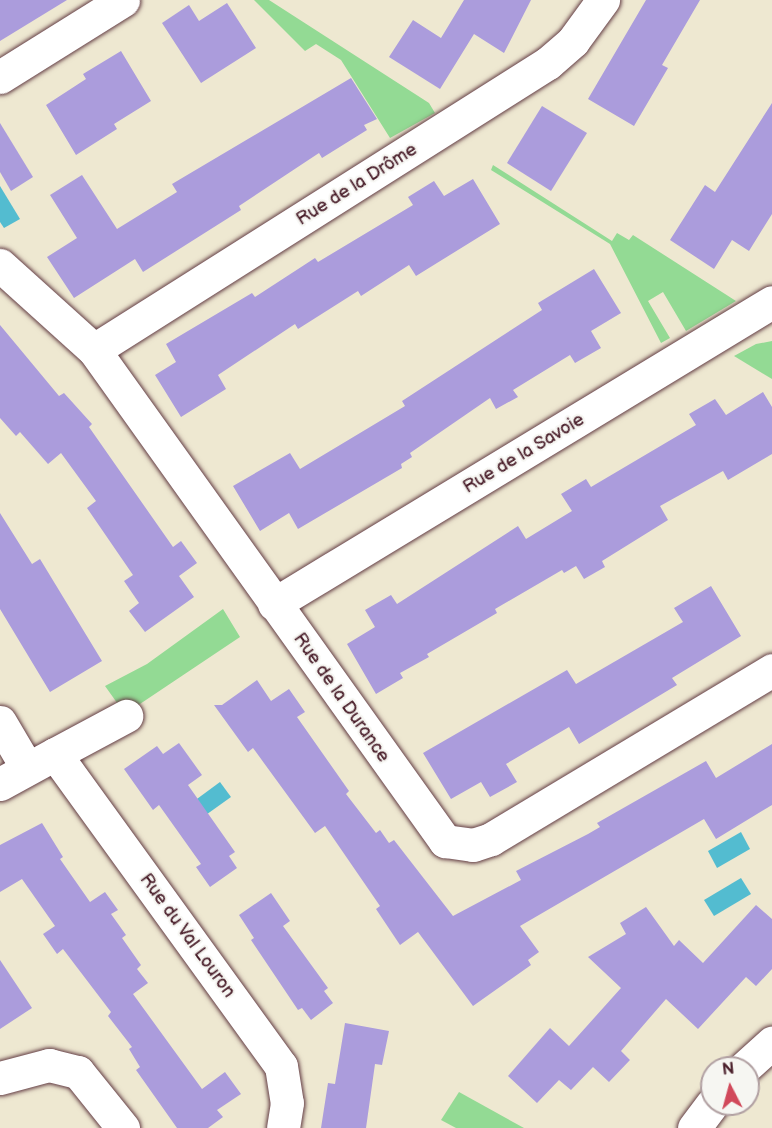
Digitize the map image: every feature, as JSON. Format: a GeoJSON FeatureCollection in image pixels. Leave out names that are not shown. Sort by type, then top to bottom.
{"type":"FeatureCollection","features":[{"type":"Feature","properties":{"kind":"street"},"geometry":{"type":"LineString","coordinates":[[0,77],[123,0]]}},
{"type":"Feature","properties":{"kind":"street","name":"Rue de la Drôme"},"geometry":{"type":"LineString","coordinates":[[94,350],[548,63],[573,41],[603,0]]}},
{"type":"Feature","properties":{"kind":"street","name":"Rue de la Durance"},"geometry":{"type":"LineString","coordinates":[[0,265],[94,350],[440,837],[459,845],[491,839],[772,670]]}},
{"type":"Feature","properties":{"kind":"street","name":"Rue de la Savoie"},"geometry":{"type":"LineString","coordinates":[[274,604],[772,302]]}},
{"type":"Feature","properties":{"kind":"street"},"geometry":{"type":"LineString","coordinates":[[27,769],[126,717]]}},
{"type":"Feature","properties":{"kind":"street","name":"Rue du Val Louron"},"geometry":{"type":"LineString","coordinates":[[0,722],[27,769],[281,1066],[287,1103],[283,1128]]}},
{"type":"Feature","properties":{"kind":"street"},"geometry":{"type":"LineString","coordinates":[[757,1056],[772,1043]]}},
{"type":"Feature","properties":{"kind":"street"},"geometry":{"type":"LineString","coordinates":[[0,1078],[49,1065],[78,1072],[123,1128]]}},
{"type":"Feature","properties":{"kind":"green space"},"geometry":{"type":"Polygon","coordinates":[[[254,0],[269,0],[429,103],[435,113],[390,138],[341,60],[316,44],[305,51],[254,0]]]}},
{"type":"Feature","properties":{"kind":"green space"},"geometry":{"type":"Polygon","coordinates":[[[493,165],[612,241],[617,233],[629,240],[633,235],[736,301],[686,331],[663,292],[648,301],[670,338],[661,343],[610,244],[491,170],[493,165]]]}},
{"type":"Feature","properties":{"kind":"green space"},"geometry":{"type":"Polygon","coordinates":[[[772,341],[772,379],[734,356],[756,344],[772,341]]]}},
{"type":"Feature","properties":{"kind":"green space"},"geometry":{"type":"Polygon","coordinates":[[[223,609],[240,637],[125,714],[105,686],[147,664],[223,609]]]}},
{"type":"Feature","properties":{"kind":"green space"},"geometry":{"type":"Polygon","coordinates":[[[459,1092],[524,1128],[456,1128],[441,1120],[459,1092]]]}},
{"type":"Feature","properties":{"kind":"water"},"geometry":{"type":"Polygon","coordinates":[[[0,186],[20,219],[4,228],[0,222],[0,186]]]}},
{"type":"Feature","properties":{"kind":"water"},"geometry":{"type":"Polygon","coordinates":[[[220,782],[231,797],[196,822],[186,807],[220,782]]]}},
{"type":"Feature","properties":{"kind":"water"},"geometry":{"type":"Polygon","coordinates":[[[741,832],[750,849],[717,868],[708,851],[741,832]]]}},
{"type":"Feature","properties":{"kind":"water"},"geometry":{"type":"Polygon","coordinates":[[[741,878],[751,894],[714,916],[704,900],[741,878]]]}},
{"type":"Feature","properties":{"kind":"building"},"geometry":{"type":"Polygon","coordinates":[[[0,0],[67,0],[0,41],[0,0]]]}},
{"type":"Feature","properties":{"kind":"building"},"geometry":{"type":"Polygon","coordinates":[[[464,0],[531,0],[504,53],[474,34],[440,89],[389,57],[413,20],[441,38],[464,0]]]}},
{"type":"Feature","properties":{"kind":"building"},"geometry":{"type":"Polygon","coordinates":[[[646,0],[700,0],[662,65],[668,68],[634,126],[588,99],[646,0]]]}},
{"type":"Feature","properties":{"kind":"building"},"geometry":{"type":"Polygon","coordinates":[[[227,3],[256,48],[201,83],[162,23],[189,5],[199,21],[227,3]]]}},
{"type":"Feature","properties":{"kind":"building"},"geometry":{"type":"Polygon","coordinates":[[[121,51],[151,101],[114,124],[117,129],[76,155],[46,105],[86,79],[83,74],[121,51]]]}},
{"type":"Feature","properties":{"kind":"building"},"geometry":{"type":"Polygon","coordinates":[[[351,78],[377,119],[364,125],[367,130],[322,158],[319,153],[239,206],[241,210],[143,272],[135,259],[74,298],[47,257],[77,238],[50,195],[82,175],[117,229],[177,192],[172,184],[351,78]]]}},
{"type":"Feature","properties":{"kind":"building"},"geometry":{"type":"Polygon","coordinates":[[[772,103],[772,214],[749,251],[732,240],[714,269],[670,240],[705,185],[715,192],[772,103]]]}},
{"type":"Feature","properties":{"kind":"building"},"geometry":{"type":"Polygon","coordinates":[[[542,106],[587,133],[551,191],[507,163],[542,106]]]}},
{"type":"Feature","properties":{"kind":"building"},"geometry":{"type":"Polygon","coordinates":[[[0,123],[33,177],[11,191],[0,172],[0,123]]]}},
{"type":"Feature","properties":{"kind":"building"},"geometry":{"type":"Polygon","coordinates":[[[473,179],[500,224],[416,276],[409,265],[361,296],[358,291],[298,329],[295,324],[218,375],[226,389],[181,417],[155,375],[176,362],[166,344],[252,293],[255,297],[315,258],[318,262],[413,205],[408,197],[434,181],[444,196],[473,179]]]}},
{"type":"Feature","properties":{"kind":"building"},"geometry":{"type":"Polygon","coordinates":[[[594,269],[621,313],[591,331],[601,348],[575,363],[570,355],[513,390],[518,397],[496,409],[490,398],[410,453],[412,457],[401,464],[402,468],[298,529],[289,513],[260,531],[233,486],[290,453],[300,469],[405,406],[402,401],[542,310],[538,303],[594,269]]]}},
{"type":"Feature","properties":{"kind":"building"},"geometry":{"type":"Polygon","coordinates":[[[0,325],[59,396],[64,393],[92,424],[89,427],[173,547],[181,541],[197,563],[179,576],[194,597],[145,632],[129,611],[139,603],[124,581],[133,575],[87,508],[96,501],[61,453],[48,464],[20,432],[16,436],[0,418],[0,325]]]}},
{"type":"Feature","properties":{"kind":"building"},"geometry":{"type":"Polygon","coordinates":[[[763,392],[772,407],[772,454],[728,480],[723,471],[660,506],[668,520],[602,561],[605,567],[584,579],[576,566],[564,573],[562,570],[495,609],[497,613],[427,654],[429,657],[400,673],[403,678],[376,694],[347,644],[375,627],[365,610],[391,595],[397,604],[518,526],[526,539],[572,511],[561,494],[586,479],[591,487],[696,425],[689,414],[715,399],[726,415],[763,392]]]}},
{"type":"Feature","properties":{"kind":"building"},"geometry":{"type":"Polygon","coordinates":[[[0,513],[32,564],[40,559],[102,661],[50,692],[0,609],[0,513]]]}},
{"type":"Feature","properties":{"kind":"building"},"geometry":{"type":"Polygon","coordinates":[[[711,586],[741,636],[672,678],[677,685],[579,744],[569,727],[506,764],[517,782],[490,797],[481,782],[451,799],[423,753],[567,670],[576,684],[683,622],[674,608],[711,586]]]}},
{"type":"Feature","properties":{"kind":"building"},"geometry":{"type":"Polygon","coordinates":[[[257,680],[271,701],[289,689],[305,712],[297,717],[349,791],[346,794],[376,833],[380,830],[389,843],[394,840],[453,916],[521,880],[516,871],[588,834],[600,827],[597,823],[706,761],[716,778],[772,744],[772,805],[716,839],[704,819],[520,926],[539,952],[528,960],[531,965],[473,1006],[418,932],[400,945],[376,909],[380,906],[325,826],[315,833],[253,748],[248,752],[214,705],[222,705],[257,680]]]}},
{"type":"Feature","properties":{"kind":"building"},"geometry":{"type":"Polygon","coordinates":[[[179,743],[202,775],[188,785],[235,852],[229,856],[237,868],[210,887],[196,867],[201,864],[159,805],[153,810],[124,769],[157,746],[163,754],[179,743]]]}},
{"type":"Feature","properties":{"kind":"building"},"geometry":{"type":"Polygon","coordinates":[[[42,823],[63,857],[60,859],[90,902],[105,892],[118,910],[111,914],[126,935],[122,938],[141,965],[137,969],[148,983],[133,994],[202,1089],[225,1072],[241,1094],[217,1110],[223,1117],[208,1128],[177,1128],[136,1070],[140,1067],[129,1049],[132,1047],[108,1016],[111,1012],[63,949],[57,954],[43,934],[55,926],[22,879],[0,892],[0,845],[42,823]]]}},
{"type":"Feature","properties":{"kind":"building"},"geometry":{"type":"Polygon","coordinates":[[[271,893],[290,921],[283,926],[328,988],[324,991],[333,1003],[311,1020],[302,1008],[298,1010],[251,940],[254,938],[239,915],[271,893]]]}},
{"type":"Feature","properties":{"kind":"building"},"geometry":{"type":"Polygon","coordinates":[[[756,905],[772,919],[772,969],[756,986],[746,977],[698,1029],[666,999],[621,1051],[630,1060],[609,1082],[593,1067],[571,1090],[559,1080],[537,1103],[508,1076],[550,1028],[569,1046],[621,988],[588,957],[626,934],[620,923],[646,907],[674,946],[679,940],[703,963],[756,905]]]}},
{"type":"Feature","properties":{"kind":"building"},"geometry":{"type":"Polygon","coordinates":[[[0,960],[32,1008],[0,1029],[0,960]]]}},
{"type":"Feature","properties":{"kind":"building"},"geometry":{"type":"Polygon","coordinates":[[[345,1023],[389,1031],[382,1065],[375,1064],[366,1128],[321,1128],[328,1083],[335,1084],[345,1023]]]}}]}
